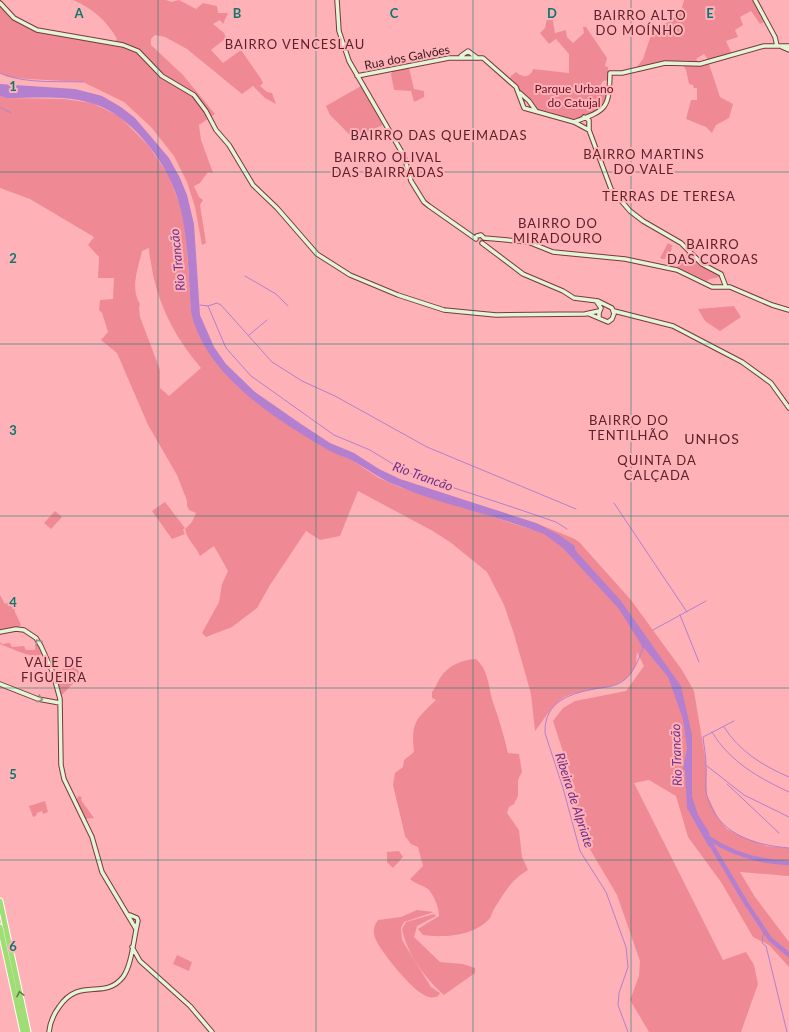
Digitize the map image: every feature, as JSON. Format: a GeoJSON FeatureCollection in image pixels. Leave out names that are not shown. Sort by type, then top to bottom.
{"type":"FeatureCollection","features":[{"type":"Feature","properties":{"kind":"highway"},"geometry":{"type":"LineString","coordinates":[[0,901],[28,1032]]}},
{"type":"Feature","properties":{"kind":"highway"},"geometry":{"type":"LineString","coordinates":[[0,927],[23,1032]]}},
{"type":"Feature","properties":{"kind":"street"},"geometry":{"type":"LineString","coordinates":[[338,0],[340,32],[349,61],[404,156],[409,177],[424,202],[467,234],[476,238],[478,243],[482,243],[523,274],[563,291],[574,298],[595,301],[614,311],[673,326],[742,362],[771,383],[789,408]]}},
{"type":"Feature","properties":{"kind":"street"},"geometry":{"type":"LineString","coordinates":[[755,0],[779,46],[789,50]]}},
{"type":"Feature","properties":{"kind":"street"},"geometry":{"type":"LineString","coordinates":[[0,3],[14,18],[37,30],[130,47],[138,51],[162,76],[194,95],[206,111],[216,130],[229,145],[253,185],[277,208],[317,254],[350,275],[444,310],[468,313],[585,314],[599,317],[603,321],[608,322],[614,317],[627,315]]}},
{"type":"Feature","properties":{"kind":"street"},"geometry":{"type":"LineString","coordinates":[[574,122],[602,110],[608,100],[610,73],[622,73],[666,63],[700,64],[764,46],[789,46]]}},
{"type":"Feature","properties":{"kind":"street","name":"Rua dos Galvões"},"geometry":{"type":"LineString","coordinates":[[357,76],[468,55],[483,58],[490,63],[516,87],[520,93]]}},
{"type":"Feature","properties":{"kind":"street"},"geometry":{"type":"LineString","coordinates":[[520,93],[536,111]]}},
{"type":"Feature","properties":{"kind":"street"},"geometry":{"type":"LineString","coordinates":[[520,93],[522,104],[526,109],[574,122],[589,130]]}},
{"type":"Feature","properties":{"kind":"street"},"geometry":{"type":"LineString","coordinates":[[522,104],[527,100]]}},
{"type":"Feature","properties":{"kind":"street"},"geometry":{"type":"LineString","coordinates":[[526,109],[531,104]]}},
{"type":"Feature","properties":{"kind":"street"},"geometry":{"type":"LineString","coordinates":[[583,126],[589,122],[595,114]]}},
{"type":"Feature","properties":{"kind":"street"},"geometry":{"type":"LineString","coordinates":[[583,118],[589,122]]}},
{"type":"Feature","properties":{"kind":"street"},"geometry":{"type":"LineString","coordinates":[[583,118],[583,126]]}},
{"type":"Feature","properties":{"kind":"street"},"geometry":{"type":"LineString","coordinates":[[589,122],[589,130],[611,190],[630,211],[643,222],[681,243],[702,264],[721,274],[726,287]]}},
{"type":"Feature","properties":{"kind":"street"},"geometry":{"type":"LineString","coordinates":[[476,238],[481,235],[484,238],[528,242],[553,252],[632,260],[679,271],[714,288],[726,287],[789,310]]}},
{"type":"Feature","properties":{"kind":"street"},"geometry":{"type":"LineString","coordinates":[[482,243],[484,238]]}},
{"type":"Feature","properties":{"kind":"street"},"geometry":{"type":"LineString","coordinates":[[595,301],[598,303],[600,310],[599,317]]}},
{"type":"Feature","properties":{"kind":"street"},"geometry":{"type":"LineString","coordinates":[[585,314],[600,310],[606,306]]}},
{"type":"Feature","properties":{"kind":"street"},"geometry":{"type":"LineString","coordinates":[[614,311],[614,317]]}},
{"type":"Feature","properties":{"kind":"street"},"geometry":{"type":"LineString","coordinates":[[0,632],[16,629],[24,630],[36,638],[53,673],[60,701],[62,718],[61,765],[64,779],[92,837],[102,872],[129,914],[136,929]]}},
{"type":"Feature","properties":{"kind":"street"},"geometry":{"type":"LineString","coordinates":[[0,684],[38,699],[60,701]]}},
{"type":"Feature","properties":{"kind":"street"},"geometry":{"type":"LineString","coordinates":[[49,1032],[50,1022],[58,1008],[67,997],[75,992],[100,990],[117,982],[124,975],[138,922],[136,918],[129,914]]}},
{"type":"Feature","properties":{"kind":"street"},"geometry":{"type":"LineString","coordinates":[[132,922],[136,918]]}},
{"type":"Feature","properties":{"kind":"street"},"geometry":{"type":"LineString","coordinates":[[132,922],[138,922]]}},
{"type":"Feature","properties":{"kind":"street"},"geometry":{"type":"LineString","coordinates":[[132,947],[135,957]]}},
{"type":"Feature","properties":{"kind":"street"},"geometry":{"type":"LineString","coordinates":[[130,956],[140,960],[190,1006],[212,1032]]}},
{"type":"Feature","properties":{"kind":"street"},"geometry":{"type":"LineString","coordinates":[[128,962],[135,957]]}},
{"type":"Feature","properties":{"kind":"green space"},"geometry":{"type":"Polygon","coordinates":[[[73,0],[166,0],[171,2],[179,0],[196,9],[203,3],[217,6],[218,13],[228,13],[223,24],[220,20],[213,24],[224,33],[226,38],[211,50],[223,63],[241,50],[261,79],[263,83],[260,86],[267,92],[272,93],[276,104],[265,98],[253,86],[242,94],[187,49],[165,37],[155,35],[151,39],[151,45],[183,75],[215,114],[199,125],[201,140],[213,173],[208,172],[200,183],[194,186],[199,197],[203,200],[200,205],[206,243],[202,245],[195,207],[187,182],[174,156],[151,127],[124,102],[83,82],[8,77],[0,73],[0,5],[16,21],[37,32],[117,46],[114,43],[117,39],[109,26],[93,11],[73,0]]]}},
{"type":"Feature","properties":{"kind":"green space"},"geometry":{"type":"Polygon","coordinates":[[[684,0],[752,0],[764,22],[760,24],[751,11],[740,17],[743,25],[735,30],[738,37],[726,41],[732,54],[706,61],[707,58],[704,54],[696,59],[699,63],[677,61],[637,67],[643,59],[650,38],[656,29],[670,21],[681,11],[684,0]]]}},
{"type":"Feature","properties":{"kind":"green space","name":"Parque Urbano do Catujal"},"geometry":{"type":"Polygon","coordinates":[[[550,5],[555,33],[566,30],[567,37],[573,43],[584,33],[583,27],[586,27],[607,58],[605,66],[608,67],[608,80],[603,81],[597,90],[601,95],[608,95],[602,108],[577,120],[535,108],[532,100],[525,97],[510,78],[516,72],[522,76],[526,76],[532,72],[533,69],[569,73],[569,54],[556,39],[549,44],[540,33],[545,28],[550,5]]]}},
{"type":"Feature","properties":{"kind":"green space"},"geometry":{"type":"Polygon","coordinates":[[[709,64],[720,97],[733,104],[729,118],[716,125],[712,133],[706,127],[686,119],[691,100],[697,100],[697,88],[694,88],[693,85],[689,84],[686,70],[683,65],[700,66],[709,64]]]}},
{"type":"Feature","properties":{"kind":"green space"},"geometry":{"type":"Polygon","coordinates":[[[409,68],[414,89],[424,91],[424,97],[414,102],[411,91],[394,90],[391,74],[393,71],[409,68]]]}},
{"type":"Feature","properties":{"kind":"green space"},"geometry":{"type":"Polygon","coordinates":[[[361,86],[383,125],[353,138],[330,115],[326,106],[361,86]]]}},
{"type":"Feature","properties":{"kind":"green space"},"geometry":{"type":"Polygon","coordinates":[[[0,96],[7,98],[64,99],[92,103],[119,116],[148,145],[169,176],[183,214],[186,232],[191,312],[237,386],[323,447],[353,461],[379,478],[399,487],[533,530],[536,523],[575,539],[631,600],[682,670],[694,691],[706,763],[707,795],[718,818],[727,829],[739,835],[766,846],[789,848],[789,876],[740,872],[755,897],[789,942],[789,967],[769,945],[753,937],[721,882],[688,837],[676,796],[649,780],[634,783],[723,960],[746,952],[754,965],[758,984],[741,1032],[649,1032],[630,1000],[639,976],[640,961],[617,895],[585,841],[573,794],[575,788],[553,721],[563,708],[575,701],[626,691],[644,666],[637,652],[635,667],[629,676],[622,682],[613,686],[572,694],[563,698],[551,709],[535,731],[531,694],[514,634],[504,605],[487,572],[450,542],[431,530],[358,491],[340,536],[320,540],[306,531],[270,585],[257,608],[232,627],[206,637],[202,633],[219,602],[222,584],[228,571],[214,546],[200,556],[186,533],[185,529],[192,522],[196,513],[189,510],[187,506],[187,501],[177,475],[148,425],[117,353],[101,340],[108,332],[102,313],[99,310],[100,300],[113,299],[114,278],[98,278],[99,257],[88,245],[94,237],[30,199],[0,188],[0,96]],[[149,248],[142,251],[135,285],[137,298],[140,304],[140,317],[160,370],[160,388],[169,396],[201,368],[184,347],[165,313],[156,288],[149,248]]]}},
{"type":"Feature","properties":{"kind":"green space"},"geometry":{"type":"Polygon","coordinates":[[[668,243],[673,246],[671,248],[672,249],[670,252],[668,251],[665,259],[662,259],[660,258],[668,243]]]}},
{"type":"Feature","properties":{"kind":"green space"},"geometry":{"type":"Polygon","coordinates":[[[688,252],[720,277],[707,281],[677,267],[688,252]]]}},
{"type":"Feature","properties":{"kind":"green space"},"geometry":{"type":"Polygon","coordinates":[[[734,306],[741,317],[720,331],[705,321],[698,309],[734,306]]]}},
{"type":"Feature","properties":{"kind":"green space"},"geometry":{"type":"Polygon","coordinates":[[[165,502],[185,528],[183,530],[185,534],[172,539],[152,511],[165,502]]]}},
{"type":"Feature","properties":{"kind":"green space"},"geometry":{"type":"Polygon","coordinates":[[[55,511],[62,517],[51,529],[44,523],[55,511]]]}},
{"type":"Feature","properties":{"kind":"green space"},"geometry":{"type":"Polygon","coordinates":[[[0,595],[5,604],[13,599],[15,612],[21,625],[19,627],[0,630],[0,595]]]}},
{"type":"Feature","properties":{"kind":"green space"},"geometry":{"type":"Polygon","coordinates":[[[0,642],[2,644],[10,643],[12,647],[24,646],[26,650],[35,650],[36,642],[43,654],[33,656],[27,655],[0,644],[0,642]]]}},
{"type":"Feature","properties":{"kind":"green space"},"geometry":{"type":"Polygon","coordinates":[[[476,659],[488,679],[508,753],[519,754],[522,772],[518,780],[518,796],[514,804],[509,807],[507,813],[519,830],[522,857],[528,870],[508,887],[490,918],[476,929],[449,936],[423,935],[418,929],[439,916],[439,913],[436,902],[428,889],[410,879],[423,866],[418,847],[411,844],[405,836],[393,785],[395,773],[403,767],[404,760],[414,752],[414,728],[423,712],[436,700],[432,698],[432,692],[443,673],[456,664],[476,659]]]}},
{"type":"Feature","properties":{"kind":"green space"},"geometry":{"type":"Polygon","coordinates":[[[70,663],[82,674],[61,696],[56,675],[70,663]]]}},
{"type":"Feature","properties":{"kind":"green space"},"geometry":{"type":"Polygon","coordinates":[[[78,796],[82,797],[81,800],[94,818],[85,819],[76,802],[78,796]]]}},
{"type":"Feature","properties":{"kind":"green space"},"geometry":{"type":"Polygon","coordinates":[[[45,801],[48,812],[43,814],[42,811],[33,817],[29,806],[45,801]]]}},
{"type":"Feature","properties":{"kind":"green space"},"geometry":{"type":"Polygon","coordinates":[[[399,851],[403,857],[393,868],[387,862],[387,852],[399,851]]]}},
{"type":"Feature","properties":{"kind":"green space"},"geometry":{"type":"Polygon","coordinates":[[[417,910],[434,912],[404,922],[401,928],[402,940],[431,987],[440,993],[438,996],[427,996],[409,983],[386,956],[374,934],[374,927],[378,920],[401,917],[417,910]]]}},
{"type":"Feature","properties":{"kind":"green space"},"geometry":{"type":"Polygon","coordinates":[[[434,914],[436,916],[417,926],[414,937],[440,962],[463,964],[475,968],[475,973],[444,995],[430,981],[412,956],[404,938],[402,929],[406,922],[434,914]]]}},
{"type":"Feature","properties":{"kind":"green space"},"geometry":{"type":"Polygon","coordinates":[[[177,955],[192,962],[189,971],[173,964],[177,955]]]}},
{"type":"Feature","properties":{"kind":"shaded area"},"geometry":{"type":"Polygon","coordinates":[[[0,84],[75,89],[102,96],[121,107],[135,118],[169,158],[187,195],[194,224],[200,315],[214,347],[226,364],[255,392],[330,443],[354,453],[379,469],[400,479],[536,523],[559,535],[575,546],[575,550],[621,601],[681,686],[692,735],[692,796],[698,815],[709,832],[711,846],[709,847],[687,808],[685,770],[683,769],[687,748],[683,719],[668,677],[645,649],[641,647],[642,646],[619,609],[563,548],[544,534],[526,527],[434,499],[392,484],[353,461],[330,451],[282,422],[262,407],[225,374],[210,355],[199,334],[191,312],[186,241],[178,200],[159,159],[143,139],[120,117],[99,106],[81,100],[60,98],[7,98],[0,96],[0,84]]]}},
{"type":"Feature","properties":{"kind":"waterway"},"geometry":{"type":"LineString","coordinates":[[0,73],[19,79],[52,82],[83,82]]}},
{"type":"Feature","properties":{"kind":"waterway"},"geometry":{"type":"LineString","coordinates":[[0,107],[11,113]]}},
{"type":"Feature","properties":{"kind":"waterway"},"geometry":{"type":"LineString","coordinates":[[245,276],[276,294],[288,306]]}},
{"type":"Feature","properties":{"kind":"waterway"},"geometry":{"type":"LineString","coordinates":[[200,305],[208,306],[217,303],[221,305],[272,362],[302,381],[335,396],[427,447],[576,509]]}},
{"type":"Feature","properties":{"kind":"waterway"},"geometry":{"type":"LineString","coordinates":[[208,306],[226,348],[251,376],[334,435],[370,450],[406,472],[556,522],[567,529]]}},
{"type":"Feature","properties":{"kind":"waterway"},"geometry":{"type":"LineString","coordinates":[[249,335],[267,320]]}},
{"type":"Feature","properties":{"kind":"waterway"},"geometry":{"type":"LineString","coordinates":[[614,503],[687,612]]}},
{"type":"Feature","properties":{"kind":"waterway"},"geometry":{"type":"LineString","coordinates":[[653,630],[706,601]]}},
{"type":"Feature","properties":{"kind":"waterway"},"geometry":{"type":"LineString","coordinates":[[680,615],[699,662]]}},
{"type":"Feature","properties":{"kind":"waterway","name":"Ribeira de Alpriate"},"geometry":{"type":"LineString","coordinates":[[628,1032],[618,1005],[619,993],[628,967],[626,947],[606,892],[580,851],[563,788],[545,733],[549,713],[555,706],[562,700],[579,692],[611,686],[623,681],[633,670],[643,648]]}},
{"type":"Feature","properties":{"kind":"waterway"},"geometry":{"type":"LineString","coordinates":[[734,721],[703,737],[706,762],[706,792],[712,809],[719,820],[739,835],[763,844],[789,848]]}},
{"type":"Feature","properties":{"kind":"waterway"},"geometry":{"type":"LineString","coordinates":[[724,727],[730,736],[752,757],[789,777]]}},
{"type":"Feature","properties":{"kind":"waterway"},"geometry":{"type":"LineString","coordinates":[[712,732],[727,752],[746,768],[756,775],[789,792]]}},
{"type":"Feature","properties":{"kind":"waterway"},"geometry":{"type":"LineString","coordinates":[[707,766],[744,795],[789,817]]}},
{"type":"Feature","properties":{"kind":"waterway"},"geometry":{"type":"LineString","coordinates":[[727,784],[779,833]]}},
{"type":"Feature","properties":{"kind":"waterway"},"geometry":{"type":"LineString","coordinates":[[707,837],[726,848],[746,856],[767,861],[789,863]]}},
{"type":"Feature","properties":{"kind":"waterway","name":"Rio Trancão"},"geometry":{"type":"LineString","coordinates":[[709,841],[746,903],[770,939],[789,955]]}},
{"type":"Feature","properties":{"kind":"waterway"},"geometry":{"type":"LineString","coordinates":[[764,930],[762,943],[766,946],[787,1032]]}},
{"type":"Feature","properties":{"kind":"district","name":"BAIRRO ALTO DO MOÍNHO"},"geometry":{"type":"Point","coordinates":[640,22]}},
{"type":"Feature","properties":{"kind":"district","name":"BAIRRO VENCESLAU"},"geometry":{"type":"Point","coordinates":[295,44]}},
{"type":"Feature","properties":{"kind":"district","name":"BAIRRO DAS QUEIMADAS"},"geometry":{"type":"Point","coordinates":[439,135]}},
{"type":"Feature","properties":{"kind":"district","name":"BAIRRO MARTINS DO VALE"},"geometry":{"type":"Point","coordinates":[644,162]}},
{"type":"Feature","properties":{"kind":"district","name":"BAIRRO OLIVAL DAS BAIRRADAS"},"geometry":{"type":"Point","coordinates":[388,164]}},
{"type":"Feature","properties":{"kind":"district","name":"TERRAS DE TERESA"},"geometry":{"type":"Point","coordinates":[669,196]}},
{"type":"Feature","properties":{"kind":"district","name":"BAIRRO DO MIRADOURO"},"geometry":{"type":"Point","coordinates":[558,230]}},
{"type":"Feature","properties":{"kind":"district","name":"BAIRRO DAS COROAS"},"geometry":{"type":"Point","coordinates":[713,252]}},
{"type":"Feature","properties":{"kind":"district","name":"BAIRRO DO TENTILHÃO"},"geometry":{"type":"Point","coordinates":[629,428]}},
{"type":"Feature","properties":{"kind":"district","name":"UNHOS"},"geometry":{"type":"Point","coordinates":[712,438]}},
{"type":"Feature","properties":{"kind":"district","name":"QUINTA DA CALÇADA"},"geometry":{"type":"Point","coordinates":[657,468]}},
{"type":"Feature","properties":{"kind":"district","name":"VALE DE FIGUEIRA"},"geometry":{"type":"Point","coordinates":[54,670]}}]}
